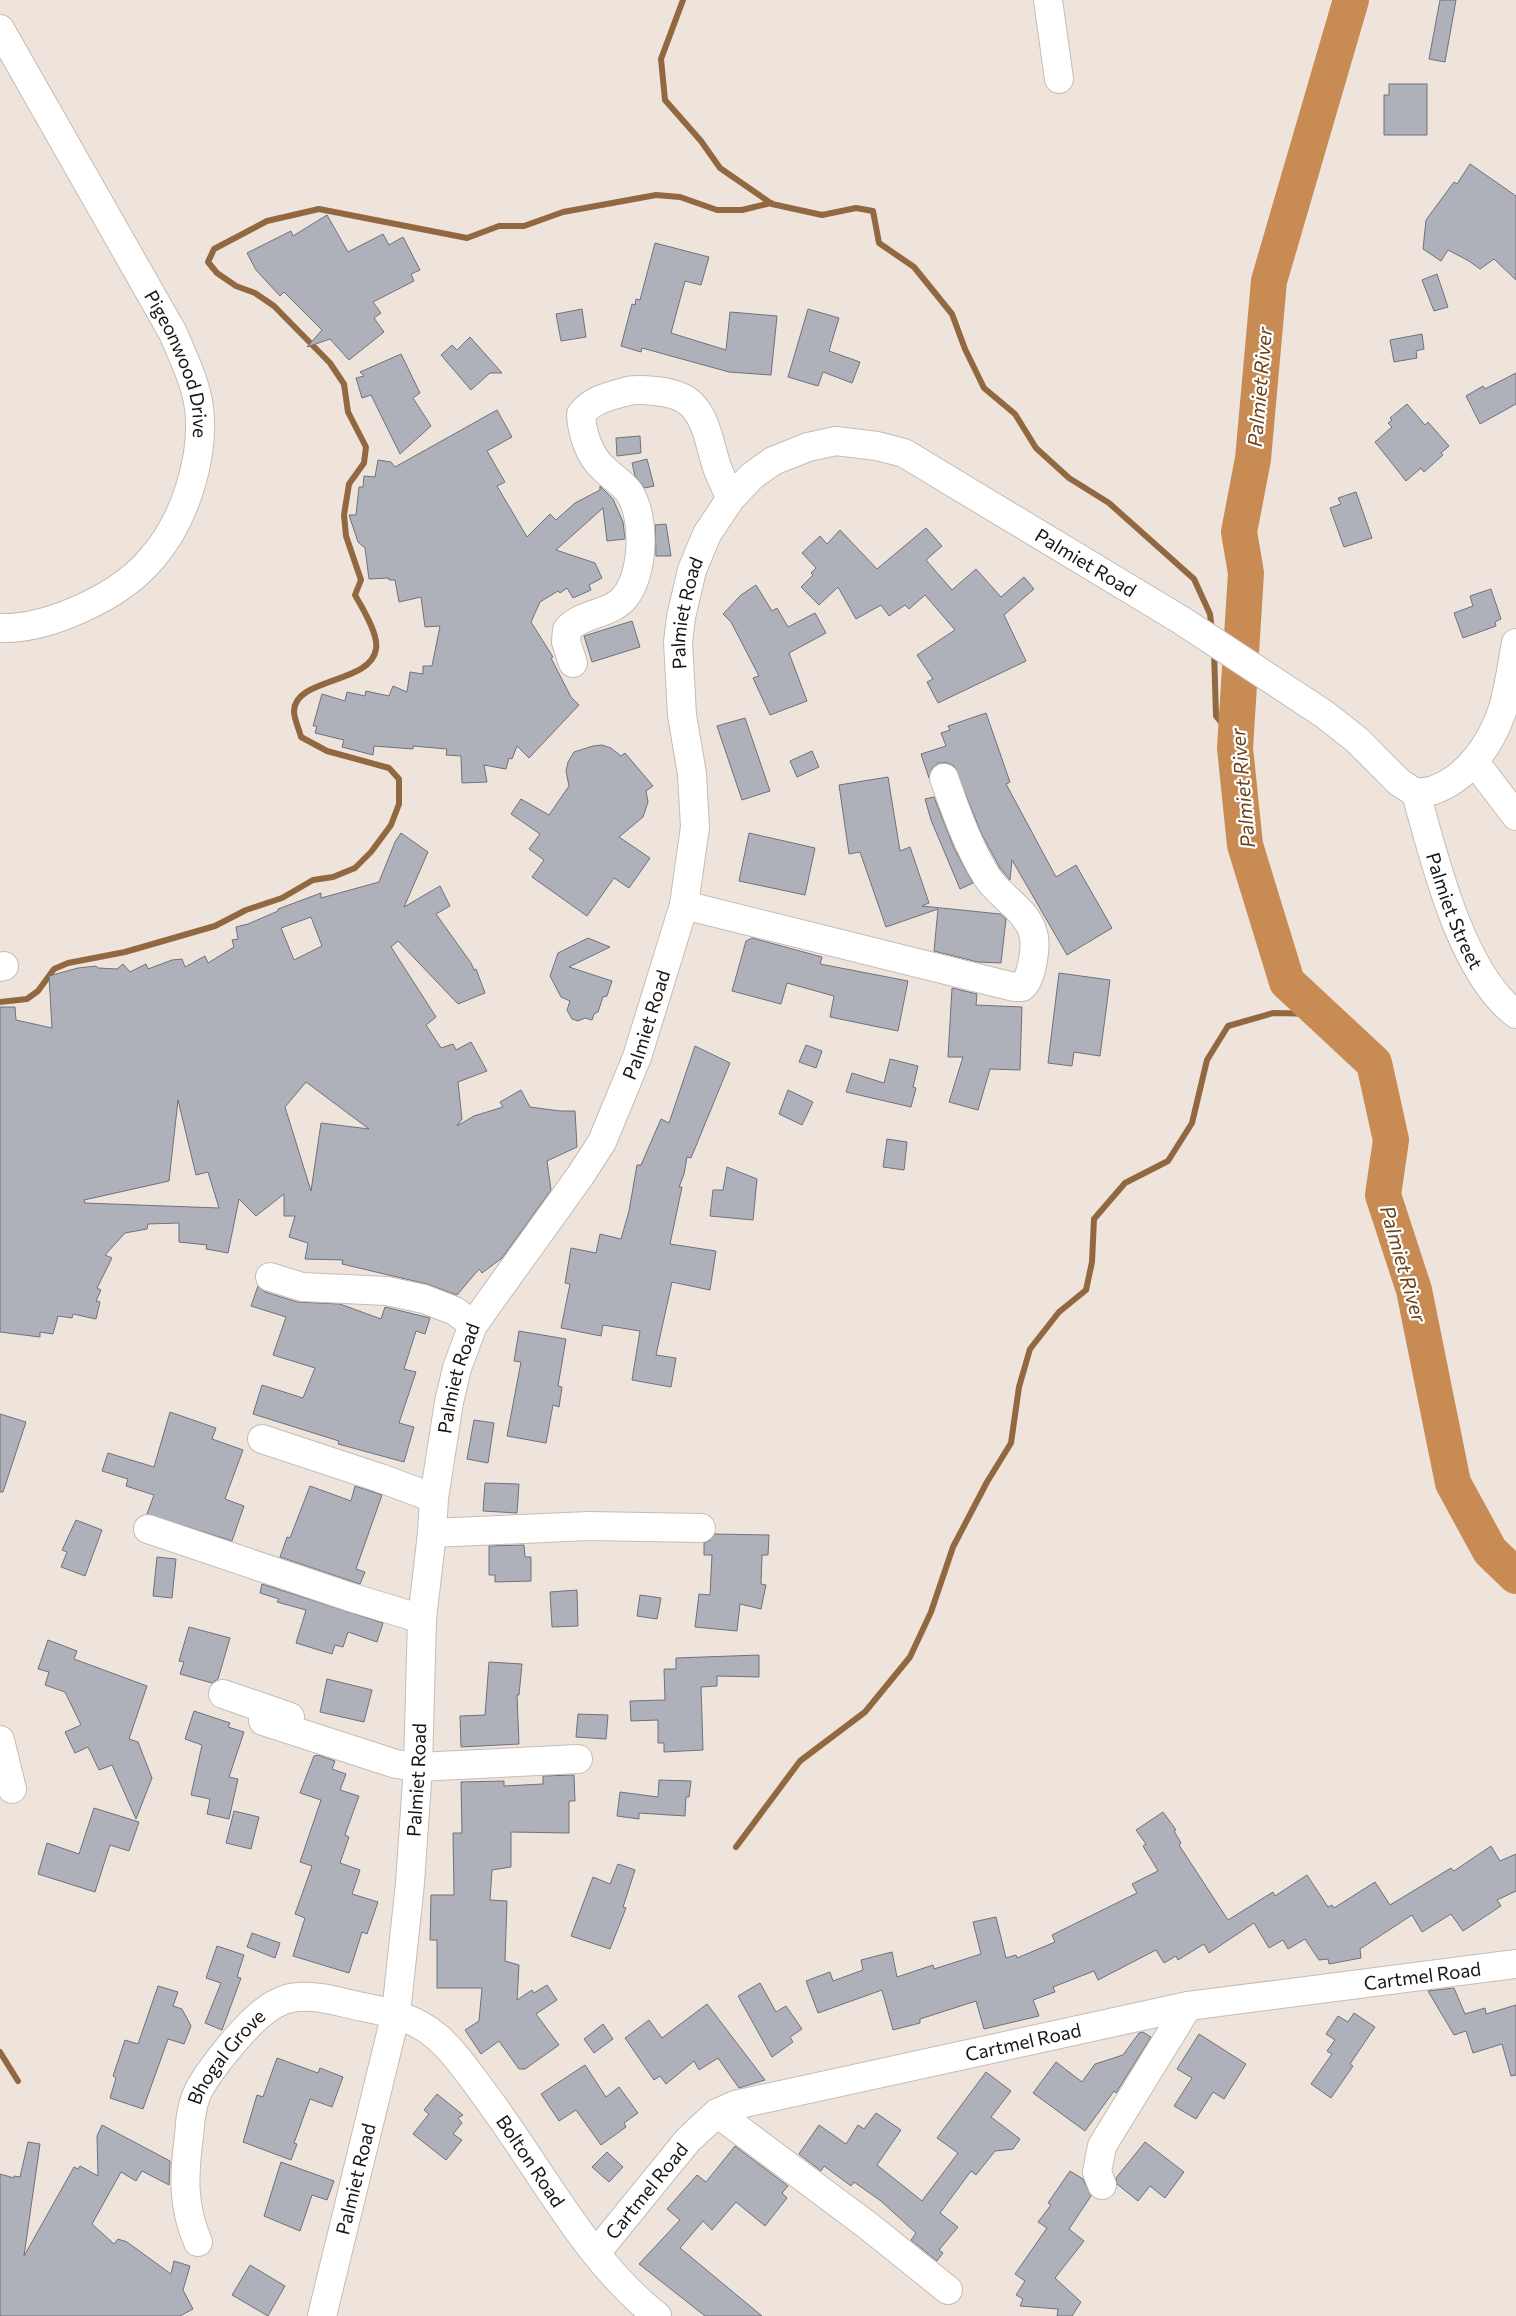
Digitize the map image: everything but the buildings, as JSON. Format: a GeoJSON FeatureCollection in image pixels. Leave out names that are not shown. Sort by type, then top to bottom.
{"type":"FeatureCollection","features":[{"type":"Feature","properties":{"kind":"street"},"geometry":{"type":"LineString","coordinates":[[1048,0],[1059,80]]}},
{"type":"Feature","properties":{"kind":"street","name":"Pigeonwood Drive"},"geometry":{"type":"LineString","coordinates":[[0,29],[173,333],[189,371],[199,407],[200,439],[195,470],[182,510],[154,556],[141,569],[127,581],[91,605],[42,624],[0,628]]}},
{"type":"Feature","properties":{"kind":"street"},"geometry":{"type":"LineString","coordinates":[[573,663],[566,642],[567,630],[574,624],[598,614],[624,599],[635,583],[640,548],[636,510],[630,493],[602,468],[590,449],[581,414],[587,406],[598,400],[634,389],[662,392],[681,397],[698,412],[706,430],[718,470],[731,498]]}},
{"type":"Feature","properties":{"kind":"street","name":"Palmiet Road"},"geometry":{"type":"LineString","coordinates":[[322,2316],[396,2013],[410,1884],[418,1763],[422,1619],[434,1498],[457,1368],[473,1325],[580,1176],[602,1142],[637,1057],[684,905],[696,827],[692,774],[682,715],[678,672],[681,617],[692,570],[707,534],[731,498],[752,476],[773,461],[808,447],[836,442],[877,446],[904,453],[1181,620],[1324,714],[1357,740],[1400,783],[1416,793]]}},
{"type":"Feature","properties":{"kind":"street"},"geometry":{"type":"LineString","coordinates":[[1416,793],[1434,790],[1464,771],[1487,744],[1502,713],[1516,643]]}},
{"type":"Feature","properties":{"kind":"street"},"geometry":{"type":"LineString","coordinates":[[1474,761],[1516,816]]}},
{"type":"Feature","properties":{"kind":"street"},"geometry":{"type":"LineString","coordinates":[[684,905],[1014,988],[1022,987],[1030,978],[1034,940],[1033,932],[1025,919],[987,877],[960,823],[944,778]]}},
{"type":"Feature","properties":{"kind":"street","name":"Palmiet Street"},"geometry":{"type":"LineString","coordinates":[[1416,793],[1436,865],[1464,940],[1488,985],[1516,1014]]}},
{"type":"Feature","properties":{"kind":"street"},"geometry":{"type":"LineString","coordinates":[[270,1277],[302,1287],[387,1291],[424,1299],[455,1311],[473,1325]]}},
{"type":"Feature","properties":{"kind":"street"},"geometry":{"type":"LineString","coordinates":[[262,1439],[434,1498]]}},
{"type":"Feature","properties":{"kind":"street"},"geometry":{"type":"LineString","coordinates":[[432,1533],[589,1526],[701,1528]]}},
{"type":"Feature","properties":{"kind":"street"},"geometry":{"type":"LineString","coordinates":[[148,1529],[422,1619]]}},
{"type":"Feature","properties":{"kind":"street"},"geometry":{"type":"LineString","coordinates":[[223,1694],[418,1763]]}},
{"type":"Feature","properties":{"kind":"street"},"geometry":{"type":"LineString","coordinates":[[263,1721],[396,1764],[578,1760]]}},
{"type":"Feature","properties":{"kind":"street"},"geometry":{"type":"LineString","coordinates":[[0,1740],[12,1789]]}},
{"type":"Feature","properties":{"kind":"street","name":"Cartmel Road"},"geometry":{"type":"LineString","coordinates":[[596,2253],[688,2140],[717,2113],[735,2105],[1188,2006],[1516,1964]]}},
{"type":"Feature","properties":{"kind":"street","name":"Bhogal Grove"},"geometry":{"type":"LineString","coordinates":[[198,2242],[190,2223],[185,2202],[184,2177],[192,2106],[209,2072],[266,2010],[282,2001],[298,1997],[318,1997],[396,2013]]}},
{"type":"Feature","properties":{"kind":"street"},"geometry":{"type":"LineString","coordinates":[[1102,2185],[1097,2172],[1102,2146],[1188,2006]]}},
{"type":"Feature","properties":{"kind":"street","name":"Bolton Road"},"geometry":{"type":"LineString","coordinates":[[396,2013],[437,2037],[457,2059],[513,2133],[612,2275],[657,2316]]}},
{"type":"Feature","properties":{"kind":"street"},"geometry":{"type":"LineString","coordinates":[[717,2113],[867,2225],[948,2290]]}},
{"type":"Feature","properties":{"kind":"waterway"},"geometry":{"type":"LineString","coordinates":[[683,0],[661,59],[665,100],[701,141],[720,168],[772,204],[822,215],[856,208],[873,211],[879,243],[914,267],[952,314],[965,349],[984,388],[1015,414],[1036,448],[1069,478],[1109,503],[1194,579],[1210,614],[1212,631]]}},
{"type":"Feature","properties":{"kind":"waterway","name":"Palmiet River"},"geometry":{"type":"LineString","coordinates":[[1351,0],[1269,281],[1253,459],[1239,532],[1246,573],[1235,748],[1245,845],[1287,982],[1374,1063],[1391,1140],[1383,1195],[1414,1290],[1453,1483],[1490,1551],[1516,1576]]}},
{"type":"Feature","properties":{"kind":"waterway"},"geometry":{"type":"LineString","coordinates":[[0,1002],[27,999],[38,991],[54,969],[68,963],[125,952],[215,926],[246,910],[282,898],[313,880],[333,877],[355,868],[371,852],[391,825],[399,804],[399,779],[389,768],[327,751],[301,737],[294,714],[298,700],[307,692],[361,669],[371,660],[376,649],[373,629],[355,595],[361,580],[346,536],[344,515],[349,484],[364,463],[366,447],[348,412],[344,384],[330,363],[274,306],[255,293],[236,286],[217,273],[208,262],[214,249],[267,221],[319,209],[467,238],[499,226],[524,226],[563,212],[656,195],[680,197],[717,210],[742,210],[771,203]]}},
{"type":"Feature","properties":{"kind":"waterway"},"geometry":{"type":"LineString","coordinates":[[1214,651],[1216,716],[1236,740]]}},
{"type":"Feature","properties":{"kind":"waterway"},"geometry":{"type":"LineString","coordinates":[[736,1847],[800,1761],[865,1712],[910,1657],[931,1612],[953,1547],[987,1482],[1011,1443],[1019,1387],[1030,1349],[1059,1312],[1086,1290],[1092,1262],[1094,1219],[1125,1183],[1168,1161],[1192,1123],[1207,1060],[1228,1026],[1273,1013],[1321,1014]]}},
{"type":"Feature","properties":{"kind":"waterway"},"geometry":{"type":"LineString","coordinates":[[0,2052],[18,2081]]}}]}
